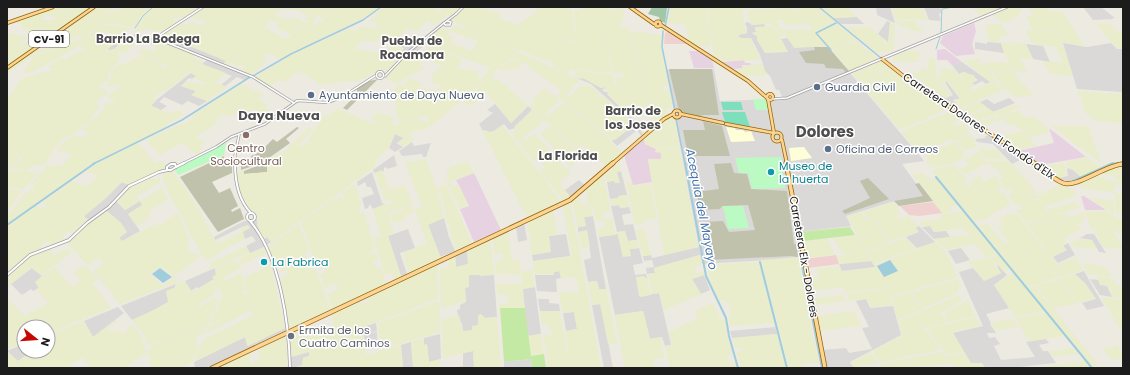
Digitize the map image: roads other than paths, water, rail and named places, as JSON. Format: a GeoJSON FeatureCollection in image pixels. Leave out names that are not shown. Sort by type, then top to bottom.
{"type":"FeatureCollection","features":[{"type":"Feature","properties":{"kind":"main road"},"geometry":{"type":"LineString","coordinates":[[7,23],[53,7]]}},
{"type":"Feature","properties":{"kind":"main road","name":"CV-91"},"geometry":{"type":"LineString","coordinates":[[7,68],[93,7]]}},
{"type":"Feature","properties":{"kind":"main road"},"geometry":{"type":"LineString","coordinates":[[631,7],[748,81],[771,98],[775,133],[774,139],[784,146]]}},
{"type":"Feature","properties":{"kind":"main road","name":"Carretera Dolores - El Fondó d'Elx"},"geometry":{"type":"LineString","coordinates":[[882,59],[906,78],[1064,183],[1072,183],[1112,165],[1123,164]]}},
{"type":"Feature","properties":{"kind":"main road"},"geometry":{"type":"LineString","coordinates":[[212,368],[570,200],[664,119],[676,111],[681,115]]}},
{"type":"Feature","properties":{"kind":"main road"},"geometry":{"type":"LineString","coordinates":[[673,114],[676,117],[681,115],[688,116],[775,133]]}},
{"type":"Feature","properties":{"kind":"main road","name":"Carretera Elx - Dolores"},"geometry":{"type":"LineString","coordinates":[[775,133],[780,134],[784,146],[825,368]]}},
{"type":"Feature","properties":{"kind":"main road"},"geometry":{"type":"LineString","coordinates":[[778,141],[782,140]]}},
{"type":"Feature","properties":{"kind":"street"},"geometry":{"type":"LineString","coordinates":[[203,7],[160,35],[158,39],[253,77],[294,102]]}},
{"type":"Feature","properties":{"kind":"street"},"geometry":{"type":"LineString","coordinates":[[365,81],[382,78],[385,76],[406,54],[448,21],[463,7]]}},
{"type":"Feature","properties":{"kind":"street"},"geometry":{"type":"LineString","coordinates":[[771,98],[785,99],[1007,7]]}},
{"type":"Feature","properties":{"kind":"street"},"geometry":{"type":"LineString","coordinates":[[444,24],[451,24],[452,22],[448,21]]}},
{"type":"Feature","properties":{"kind":"street"},"geometry":{"type":"LineString","coordinates":[[7,275],[30,256],[69,240],[87,223],[109,207],[130,186],[159,172],[169,165],[175,165],[186,161],[238,135],[265,124],[294,102],[309,100],[327,102],[335,100],[365,81],[376,76],[378,73],[383,73],[392,69]]}},
{"type":"Feature","properties":{"kind":"street"},"geometry":{"type":"LineString","coordinates":[[238,135],[235,155],[235,182],[247,209],[246,219],[255,225]]}},
{"type":"Feature","properties":{"kind":"street"},"geometry":{"type":"LineString","coordinates":[[159,172],[173,170],[175,165]]}},
{"type":"Feature","properties":{"kind":"street"},"geometry":{"type":"LineString","coordinates":[[247,209],[255,215],[255,225],[271,259],[287,332],[290,368]]}},
{"type":"Feature","properties":{"kind":"street"},"geometry":{"type":"LineString","coordinates":[[247,216],[252,213]]}},
{"type":"Feature","properties":{"kind":"street"},"geometry":{"type":"LineString","coordinates":[[250,221],[255,218]]}},
{"type":"Feature","properties":{"kind":"water"},"geometry":{"type":"Polygon","coordinates":[[[890,260],[898,271],[884,277],[877,266],[890,260]]]}},
{"type":"Feature","properties":{"kind":"water"},"geometry":{"type":"Polygon","coordinates":[[[160,268],[172,277],[163,283],[152,274],[160,268]]]}},
{"type":"Feature","properties":{"kind":"waterway"},"geometry":{"type":"LineString","coordinates":[[135,28],[143,16],[153,7]]}},
{"type":"Feature","properties":{"kind":"waterway"},"geometry":{"type":"LineString","coordinates":[[253,76],[291,54],[363,20],[381,7]]}},
{"type":"Feature","properties":{"kind":"waterway"},"geometry":{"type":"LineString","coordinates":[[665,27],[669,7]]}},
{"type":"Feature","properties":{"kind":"waterway"},"geometry":{"type":"LineString","coordinates":[[819,7],[881,58]]}},
{"type":"Feature","properties":{"kind":"waterway"},"geometry":{"type":"LineString","coordinates":[[941,33],[942,9],[953,7]]}},
{"type":"Feature","properties":{"kind":"waterway"},"geometry":{"type":"LineString","coordinates":[[831,50],[816,33],[836,23]]}},
{"type":"Feature","properties":{"kind":"waterway"},"geometry":{"type":"LineString","coordinates":[[663,31],[662,47],[675,110]]}},
{"type":"Feature","properties":{"kind":"waterway"},"geometry":{"type":"LineString","coordinates":[[936,49],[940,37]]}},
{"type":"Feature","properties":{"kind":"waterway"},"geometry":{"type":"LineString","coordinates":[[95,163],[182,120],[250,77]]}},
{"type":"Feature","properties":{"kind":"waterway","name":"Acequia del Mayayo"},"geometry":{"type":"LineString","coordinates":[[676,119],[685,164]]}},
{"type":"Feature","properties":{"kind":"waterway"},"geometry":{"type":"LineString","coordinates":[[1111,164],[1123,162]]}},
{"type":"Feature","properties":{"kind":"waterway"},"geometry":{"type":"LineString","coordinates":[[7,225],[95,163]]}},
{"type":"Feature","properties":{"kind":"waterway","name":"Acequia del Mayayo"},"geometry":{"type":"LineString","coordinates":[[685,163],[706,276],[726,318],[729,336],[738,368]]}},
{"type":"Feature","properties":{"kind":"waterway"},"geometry":{"type":"LineString","coordinates":[[1073,181],[1111,164]]}},
{"type":"Feature","properties":{"kind":"waterway"},"geometry":{"type":"LineString","coordinates":[[936,177],[1092,368]]}},
{"type":"Feature","properties":{"kind":"waterway"},"geometry":{"type":"LineString","coordinates":[[801,260],[822,368]]}},
{"type":"Feature","properties":{"kind":"waterway"},"geometry":{"type":"LineString","coordinates":[[760,262],[787,368]]}},
{"type":"Feature","properties":{"kind":"place","name":"Guardia Civil"},"geometry":{"type":"Point","coordinates":[817,87]}},
{"type":"Feature","properties":{"kind":"place","name":"Ayuntamiento de Daya Nueva"},"geometry":{"type":"Point","coordinates":[311,95]}},
{"type":"Feature","properties":{"kind":"place","name":"Centro Sociocultural"},"geometry":{"type":"Point","coordinates":[246,135]}},
{"type":"Feature","properties":{"kind":"place","name":"Oficina de Correos"},"geometry":{"type":"Point","coordinates":[828,149]}},
{"type":"Feature","properties":{"kind":"place","name":"Museo de la huerta"},"geometry":{"type":"Point","coordinates":[771,172]}},
{"type":"Feature","properties":{"kind":"place","name":"La Fabrica"},"geometry":{"type":"Point","coordinates":[264,262]}},
{"type":"Feature","properties":{"kind":"place","name":"Ermita de los Cuatro Caminos"},"geometry":{"type":"Point","coordinates":[291,336]}},
{"type":"Feature","properties":{"kind":"district","name":"Barrio La Bodega"},"geometry":{"type":"Point","coordinates":[148,38]}},
{"type":"Feature","properties":{"kind":"district","name":"Puebla de Rocamora"},"geometry":{"type":"Point","coordinates":[412,47]}},
{"type":"Feature","properties":{"kind":"district","name":"Daya Nueva"},"geometry":{"type":"Point","coordinates":[279,115]}},
{"type":"Feature","properties":{"kind":"district","name":"Barrio de los Joses"},"geometry":{"type":"Point","coordinates":[633,117]}},
{"type":"Feature","properties":{"kind":"district","name":"Dolores"},"geometry":{"type":"Point","coordinates":[825,131]}},
{"type":"Feature","properties":{"kind":"district","name":"La Florida"},"geometry":{"type":"Point","coordinates":[568,155]}}]}
